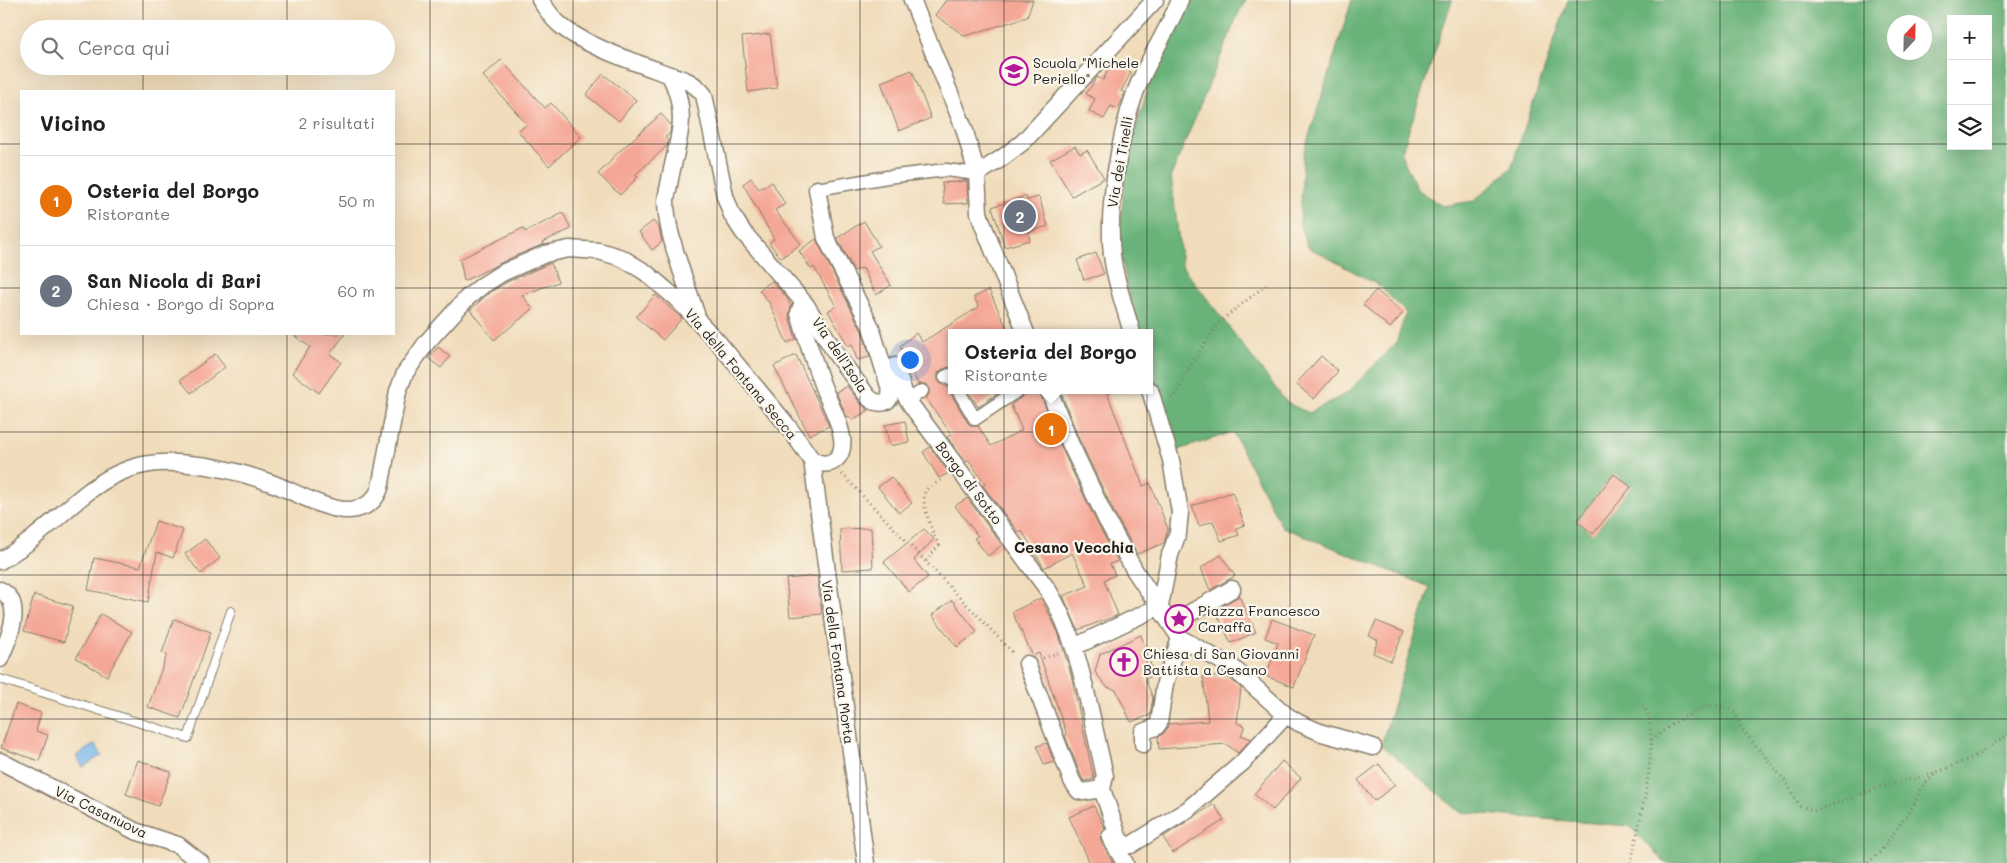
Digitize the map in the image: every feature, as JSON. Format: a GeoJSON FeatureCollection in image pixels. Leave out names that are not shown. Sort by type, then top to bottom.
{"type":"FeatureCollection","features":[{"type":"Feature","properties":{"kind":"street","name":"Via dell'Isola"},"geometry":{"type":"LineString","coordinates":[[540,0],[557,22],[569,32],[588,42],[696,85],[704,95],[728,206],[743,232],[806,305],[838,357],[869,398],[879,403],[886,402],[891,392],[871,327]]}},
{"type":"Feature","properties":{"kind":"street"},"geometry":{"type":"LineString","coordinates":[[912,0],[964,128],[977,174],[982,222],[1024,329]]}},
{"type":"Feature","properties":{"kind":"street"},"geometry":{"type":"LineString","coordinates":[[816,189],[887,177],[946,170],[977,174],[1023,142],[1155,0]]}},
{"type":"Feature","properties":{"kind":"street","name":"Via dei Tinelli"},"geometry":{"type":"LineString","coordinates":[[1131,329],[1112,256],[1110,225],[1112,197],[1123,135],[1135,92],[1180,0]]}},
{"type":"Feature","properties":{"kind":"street"},"geometry":{"type":"LineString","coordinates":[[670,75],[679,98],[682,121],[666,200],[667,213],[672,237],[697,319]]}},
{"type":"Feature","properties":{"kind":"street","name":"Borgo di Sotto"},"geometry":{"type":"LineString","coordinates":[[816,189],[826,238],[871,327],[877,325],[883,329],[915,396],[1048,590],[1062,614],[1074,647],[1104,772],[1104,781],[1096,790]]}},
{"type":"Feature","properties":{"kind":"street","name":"Via della Fontana Secca"},"geometry":{"type":"LineString","coordinates":[[0,561],[36,537],[100,484],[122,471],[151,464],[189,464],[227,469],[274,484],[340,509],[355,509],[369,504],[374,500],[380,488],[398,391],[404,373],[412,361],[442,323],[468,297],[502,273],[545,254],[557,251],[584,249],[615,255],[645,272],[697,319],[783,420],[812,460]]}},
{"type":"Feature","properties":{"kind":"street","name":"Via dell'Isola"},"geometry":{"type":"LineString","coordinates":[[806,305],[801,307],[799,313],[812,357],[842,437],[840,454],[831,463]]}},
{"type":"Feature","properties":{"kind":"street"},"geometry":{"type":"LineString","coordinates":[[960,394],[975,419],[1012,394]]}},
{"type":"Feature","properties":{"kind":"street"},"geometry":{"type":"LineString","coordinates":[[1051,394],[1070,443],[1106,519],[1135,571],[1180,638],[1232,667],[1286,715],[1322,733],[1373,747]]}},
{"type":"Feature","properties":{"kind":"street"},"geometry":{"type":"LineString","coordinates":[[1152,397],[1171,460],[1180,512],[1178,533],[1170,555],[1160,606]]}},
{"type":"Feature","properties":{"kind":"street"},"geometry":{"type":"LineString","coordinates":[[812,460],[822,465],[831,463]]}},
{"type":"Feature","properties":{"kind":"street","name":"Via della Fontana Morta"},"geometry":{"type":"LineString","coordinates":[[812,460],[866,863]]}},
{"type":"Feature","properties":{"kind":"street"},"geometry":{"type":"LineString","coordinates":[[1171,624],[1232,589]]}},
{"type":"Feature","properties":{"kind":"street"},"geometry":{"type":"LineString","coordinates":[[0,590],[10,598],[14,612],[11,630],[0,659]]}},
{"type":"Feature","properties":{"kind":"street"},"geometry":{"type":"LineString","coordinates":[[1074,647],[1160,606]]}},
{"type":"Feature","properties":{"kind":"street"},"geometry":{"type":"LineString","coordinates":[[1143,744],[1143,732],[1156,727],[1159,723],[1166,683],[1180,638]]}},
{"type":"Feature","properties":{"kind":"street"},"geometry":{"type":"LineString","coordinates":[[1027,664],[1072,781],[1078,791],[1096,790]]}},
{"type":"Feature","properties":{"kind":"street"},"geometry":{"type":"LineString","coordinates":[[1096,790],[1119,839],[1126,845],[1131,844],[1187,810],[1242,763],[1286,715]]}},
{"type":"Feature","properties":{"kind":"street","name":"Via Casanuova"},"geometry":{"type":"LineString","coordinates":[[0,761],[135,831],[178,845],[201,863]]}},
{"type":"Feature","properties":{"kind":"street"},"geometry":{"type":"LineString","coordinates":[[1096,790],[1102,822],[1125,863]]}},
{"type":"Feature","properties":{"kind":"lane"},"geometry":{"type":"LineString","coordinates":[[0,679],[188,738],[231,611]]}},
{"type":"Feature","properties":{"kind":"path"},"geometry":{"type":"LineString","coordinates":[[1152,397],[1176,396],[1186,374],[1218,323],[1266,285]]}},
{"type":"Feature","properties":{"kind":"path"},"geometry":{"type":"LineString","coordinates":[[831,463],[1021,662],[1027,664],[1074,647]]}},
{"type":"Feature","properties":{"kind":"path"},"geometry":{"type":"LineString","coordinates":[[926,561],[939,545],[932,532],[923,500],[926,490],[951,473]]}},
{"type":"Feature","properties":{"kind":"path"},"geometry":{"type":"LineString","coordinates":[[1631,863],[1648,780],[1651,740],[1647,713],[1641,703]]}},
{"type":"Feature","properties":{"kind":"path"},"geometry":{"type":"LineString","coordinates":[[1651,740],[1674,723],[1708,705],[1727,707],[1736,714],[1742,729],[1786,782],[1800,806],[1815,811],[1878,788],[1936,773],[1976,756],[2007,735]]}},
{"type":"Feature","properties":{"kind":"path"},"geometry":{"type":"LineString","coordinates":[[1868,863],[1880,852],[1914,805],[1920,790],[1936,773]]}},
{"type":"Feature","properties":{"kind":"green space"},"geometry":{"type":"Polygon","coordinates":[[[1188,0],[1246,0],[1239,12],[1171,176],[1182,266],[1287,403],[1309,413],[1347,393],[1396,343],[1406,313],[1380,286],[1308,247],[1300,225],[1303,155],[1352,0],[1452,0],[1401,154],[1417,189],[1442,206],[1474,201],[1511,168],[1568,0],[2007,0],[2007,863],[1665,863],[1629,826],[1460,812],[1381,745],[1430,587],[1282,527],[1233,432],[1175,451],[1153,375],[1153,329],[1139,329],[1128,293],[1119,241],[1126,163],[1154,67],[1188,0]]]}},
{"type":"Feature","properties":{"kind":"water"},"geometry":{"type":"Polygon","coordinates":[[[95,744],[102,755],[83,767],[76,756],[95,744]]]}},
{"type":"Feature","properties":{"kind":"building"},"geometry":{"type":"Polygon","coordinates":[[[946,0],[1033,0],[1027,17],[965,36],[935,15],[946,0]]]}},
{"type":"Feature","properties":{"kind":"building"},"geometry":{"type":"Polygon","coordinates":[[[770,34],[777,88],[748,92],[742,37],[770,34]]]}},
{"type":"Feature","properties":{"kind":"building"},"geometry":{"type":"Polygon","coordinates":[[[501,60],[545,108],[551,103],[581,137],[549,166],[518,131],[527,124],[483,76],[501,60]]]}},
{"type":"Feature","properties":{"kind":"building"},"geometry":{"type":"Polygon","coordinates":[[[1112,62],[1131,72],[1121,91],[1125,93],[1118,109],[1111,106],[1104,119],[1089,111],[1095,99],[1086,94],[1097,77],[1103,80],[1112,62]]]}},
{"type":"Feature","properties":{"kind":"building"},"geometry":{"type":"Polygon","coordinates":[[[912,70],[931,118],[899,131],[881,82],[912,70]]]}},
{"type":"Feature","properties":{"kind":"building"},"geometry":{"type":"Polygon","coordinates":[[[603,74],[636,100],[619,121],[586,95],[603,74]]]}},
{"type":"Feature","properties":{"kind":"building"},"geometry":{"type":"Polygon","coordinates":[[[661,114],[671,125],[670,133],[665,137],[668,141],[667,146],[635,175],[638,177],[620,195],[598,174],[611,159],[661,114]]]}},
{"type":"Feature","properties":{"kind":"building"},"geometry":{"type":"Polygon","coordinates":[[[1075,146],[1080,154],[1087,150],[1104,178],[1072,196],[1050,160],[1075,146]]]}},
{"type":"Feature","properties":{"kind":"building"},"geometry":{"type":"Polygon","coordinates":[[[751,178],[759,189],[772,182],[785,204],[775,210],[801,244],[781,258],[769,243],[774,239],[743,184],[751,178]]]}},
{"type":"Feature","properties":{"kind":"building"},"geometry":{"type":"Polygon","coordinates":[[[967,181],[968,203],[944,204],[942,183],[967,181]]]}},
{"type":"Feature","properties":{"kind":"building"},"geometry":{"type":"Polygon","coordinates":[[[1026,196],[1027,200],[1039,197],[1048,226],[1028,232],[1030,240],[1005,247],[992,207],[1026,196]]]}},
{"type":"Feature","properties":{"kind":"building"},"geometry":{"type":"Polygon","coordinates":[[[563,213],[571,229],[543,242],[544,244],[464,281],[460,259],[523,228],[525,232],[563,213]]]}},
{"type":"Feature","properties":{"kind":"building"},"geometry":{"type":"Polygon","coordinates":[[[653,221],[659,228],[662,242],[652,250],[639,232],[653,221]]]}},
{"type":"Feature","properties":{"kind":"building"},"geometry":{"type":"Polygon","coordinates":[[[864,221],[879,246],[870,251],[891,285],[876,295],[863,268],[854,271],[837,238],[864,221]]]}},
{"type":"Feature","properties":{"kind":"building"},"geometry":{"type":"Polygon","coordinates":[[[816,239],[862,331],[870,357],[857,360],[852,344],[848,346],[828,311],[836,306],[814,267],[811,269],[799,251],[816,239]]]}},
{"type":"Feature","properties":{"kind":"building"},"geometry":{"type":"Polygon","coordinates":[[[1096,253],[1104,274],[1084,280],[1077,260],[1096,253]]]}},
{"type":"Feature","properties":{"kind":"building"},"geometry":{"type":"Polygon","coordinates":[[[551,263],[558,282],[522,295],[533,309],[494,340],[470,310],[489,293],[507,282],[551,263]]]}},
{"type":"Feature","properties":{"kind":"building"},"geometry":{"type":"Polygon","coordinates":[[[772,281],[787,298],[791,307],[789,316],[796,339],[787,343],[770,304],[759,290],[772,281]]]}},
{"type":"Feature","properties":{"kind":"building"},"geometry":{"type":"Polygon","coordinates":[[[989,290],[1007,329],[948,329],[948,367],[938,373],[938,380],[941,384],[948,387],[948,394],[951,394],[968,423],[972,426],[978,426],[991,446],[1022,430],[1011,405],[1024,394],[1041,394],[1061,447],[1097,523],[1118,561],[1110,564],[1115,575],[1104,580],[1118,615],[1078,630],[1063,596],[1088,586],[1072,553],[1044,568],[1022,531],[1019,533],[983,486],[985,484],[969,460],[966,462],[947,437],[951,434],[926,398],[929,394],[929,387],[925,384],[918,384],[900,346],[916,333],[922,342],[979,307],[974,297],[989,290]]]}},
{"type":"Feature","properties":{"kind":"building"},"geometry":{"type":"Polygon","coordinates":[[[1376,290],[1403,313],[1390,328],[1363,305],[1376,290]]]}},
{"type":"Feature","properties":{"kind":"building"},"geometry":{"type":"Polygon","coordinates":[[[655,295],[682,318],[663,340],[636,317],[655,295]]]}},
{"type":"Feature","properties":{"kind":"building"},"geometry":{"type":"Polygon","coordinates":[[[293,335],[344,335],[330,354],[341,362],[319,393],[292,373],[310,347],[293,335]]]}},
{"type":"Feature","properties":{"kind":"building"},"geometry":{"type":"Polygon","coordinates":[[[438,347],[450,357],[441,368],[428,358],[438,347]]]}},
{"type":"Feature","properties":{"kind":"building"},"geometry":{"type":"Polygon","coordinates":[[[215,354],[225,367],[191,393],[180,380],[215,354]]]}},
{"type":"Feature","properties":{"kind":"building"},"geometry":{"type":"Polygon","coordinates":[[[796,355],[829,426],[809,435],[774,366],[796,355]]]}},
{"type":"Feature","properties":{"kind":"building"},"geometry":{"type":"Polygon","coordinates":[[[1321,356],[1338,371],[1314,399],[1296,384],[1321,356]]]}},
{"type":"Feature","properties":{"kind":"building"},"geometry":{"type":"Polygon","coordinates":[[[847,386],[861,404],[869,410],[852,420],[849,416],[847,417],[836,392],[847,386]]]}},
{"type":"Feature","properties":{"kind":"building"},"geometry":{"type":"Polygon","coordinates":[[[970,394],[997,394],[978,407],[970,394]]]}},
{"type":"Feature","properties":{"kind":"building"},"geometry":{"type":"Polygon","coordinates":[[[1062,394],[1108,394],[1143,486],[1150,483],[1168,529],[1164,543],[1137,554],[1115,514],[1079,439],[1062,394]]]}},
{"type":"Feature","properties":{"kind":"building"},"geometry":{"type":"Polygon","coordinates":[[[905,421],[909,442],[890,446],[885,425],[905,421]]]}},
{"type":"Feature","properties":{"kind":"building"},"geometry":{"type":"Polygon","coordinates":[[[930,447],[949,473],[939,478],[923,452],[930,447]]]}},
{"type":"Feature","properties":{"kind":"building"},"geometry":{"type":"Polygon","coordinates":[[[1614,474],[1631,487],[1593,534],[1577,521],[1614,474]]]}},
{"type":"Feature","properties":{"kind":"building"},"geometry":{"type":"Polygon","coordinates":[[[891,477],[912,503],[899,513],[878,487],[891,477]]]}},
{"type":"Feature","properties":{"kind":"building"},"geometry":{"type":"Polygon","coordinates":[[[1232,492],[1245,525],[1236,528],[1239,535],[1221,541],[1213,521],[1199,526],[1192,506],[1232,492]]]}},
{"type":"Feature","properties":{"kind":"building"},"geometry":{"type":"Polygon","coordinates":[[[967,498],[1002,545],[988,556],[974,538],[978,536],[955,506],[967,498]]]}},
{"type":"Feature","properties":{"kind":"building"},"geometry":{"type":"Polygon","coordinates":[[[156,521],[183,530],[173,558],[157,552],[148,602],[88,590],[94,558],[140,567],[156,521]]]}},
{"type":"Feature","properties":{"kind":"building"},"geometry":{"type":"Polygon","coordinates":[[[871,528],[873,568],[842,570],[840,529],[871,528]]]}},
{"type":"Feature","properties":{"kind":"building"},"geometry":{"type":"Polygon","coordinates":[[[924,529],[934,539],[914,560],[928,577],[909,592],[884,562],[924,529]]]}},
{"type":"Feature","properties":{"kind":"building"},"geometry":{"type":"Polygon","coordinates":[[[205,539],[220,558],[201,574],[185,554],[205,539]]]}},
{"type":"Feature","properties":{"kind":"building"},"geometry":{"type":"Polygon","coordinates":[[[1221,555],[1235,576],[1210,590],[1201,568],[1221,555]]]}},
{"type":"Feature","properties":{"kind":"building"},"geometry":{"type":"Polygon","coordinates":[[[817,576],[822,614],[790,617],[786,579],[817,576]]]}},
{"type":"Feature","properties":{"kind":"building"},"geometry":{"type":"Polygon","coordinates":[[[34,595],[73,606],[64,642],[24,631],[34,595]]]}},
{"type":"Feature","properties":{"kind":"building"},"geometry":{"type":"Polygon","coordinates":[[[1239,596],[1256,632],[1231,643],[1215,610],[1239,596]]]}},
{"type":"Feature","properties":{"kind":"building"},"geometry":{"type":"Polygon","coordinates":[[[1041,598],[1058,632],[1071,674],[1094,779],[1084,781],[1082,778],[1065,736],[1067,735],[1039,653],[1033,656],[1012,612],[1041,598]]]}},
{"type":"Feature","properties":{"kind":"building"},"geometry":{"type":"Polygon","coordinates":[[[952,600],[977,632],[957,647],[932,615],[952,600]]]}},
{"type":"Feature","properties":{"kind":"building"},"geometry":{"type":"Polygon","coordinates":[[[101,614],[132,632],[107,676],[76,658],[101,614]]]}},
{"type":"Feature","properties":{"kind":"building"},"geometry":{"type":"Polygon","coordinates":[[[174,619],[211,632],[180,718],[148,707],[167,654],[162,653],[174,619]]]}},
{"type":"Feature","properties":{"kind":"building"},"geometry":{"type":"Polygon","coordinates":[[[1272,619],[1314,635],[1294,687],[1266,676],[1278,643],[1265,638],[1272,619]]]}},
{"type":"Feature","properties":{"kind":"building"},"geometry":{"type":"Polygon","coordinates":[[[1376,621],[1404,632],[1391,661],[1373,653],[1378,640],[1369,636],[1376,621]]]}},
{"type":"Feature","properties":{"kind":"building","name":"Chiesa di San Giovanni Battista a Cesano"},"geometry":{"type":"Polygon","coordinates":[[[1141,635],[1154,675],[1145,679],[1153,698],[1150,715],[1131,722],[1116,690],[1107,687],[1095,672],[1100,654],[1141,635]]]}},
{"type":"Feature","properties":{"kind":"building"},"geometry":{"type":"Polygon","coordinates":[[[1203,676],[1229,678],[1241,688],[1237,723],[1245,726],[1241,735],[1251,739],[1238,753],[1226,744],[1159,749],[1158,737],[1164,733],[1169,724],[1208,721],[1203,676]]]}},
{"type":"Feature","properties":{"kind":"building"},"geometry":{"type":"Polygon","coordinates":[[[16,704],[41,713],[36,731],[48,735],[39,761],[1,748],[16,704]]]}},
{"type":"Feature","properties":{"kind":"building"},"geometry":{"type":"Polygon","coordinates":[[[1047,743],[1054,762],[1044,765],[1037,746],[1047,743]]]}},
{"type":"Feature","properties":{"kind":"building"},"geometry":{"type":"Polygon","coordinates":[[[138,760],[171,772],[158,806],[126,794],[138,760]]]}},
{"type":"Feature","properties":{"kind":"building"},"geometry":{"type":"Polygon","coordinates":[[[1282,761],[1301,778],[1273,810],[1254,794],[1282,761]]]}},
{"type":"Feature","properties":{"kind":"building"},"geometry":{"type":"Polygon","coordinates":[[[1379,764],[1395,785],[1374,801],[1358,780],[1379,764]]]}},
{"type":"Feature","properties":{"kind":"building"},"geometry":{"type":"Polygon","coordinates":[[[1214,804],[1224,820],[1173,853],[1163,837],[1214,804]]]}},
{"type":"Feature","properties":{"kind":"building"},"geometry":{"type":"Polygon","coordinates":[[[1094,806],[1105,829],[1100,837],[1101,842],[1113,863],[1090,863],[1069,817],[1094,806]]]}},
{"type":"Feature","properties":{"kind":"place","name":"Scuola \"Michele Periello\""},"geometry":{"type":"Point","coordinates":[1014,71]}},
{"type":"Feature","properties":{"kind":"place","name":"San Nicola di Bari"},"geometry":{"type":"Point","coordinates":[1020,216]}},
{"type":"Feature","properties":{"kind":"place","name":"Osteria del Borgo"},"geometry":{"type":"Point","coordinates":[1051,429]}},
{"type":"Feature","properties":{"kind":"place","name":"Piazza Francesco Caraffa"},"geometry":{"type":"Point","coordinates":[1179,619]}},
{"type":"Feature","properties":{"kind":"place","name":"Chiesa di San Giovanni Battista a Cesano"},"geometry":{"type":"Point","coordinates":[1124,662]}},
{"type":"Feature","properties":{"kind":"district","name":"Cesano Vecchia"},"geometry":{"type":"Point","coordinates":[1074,548]}}]}
